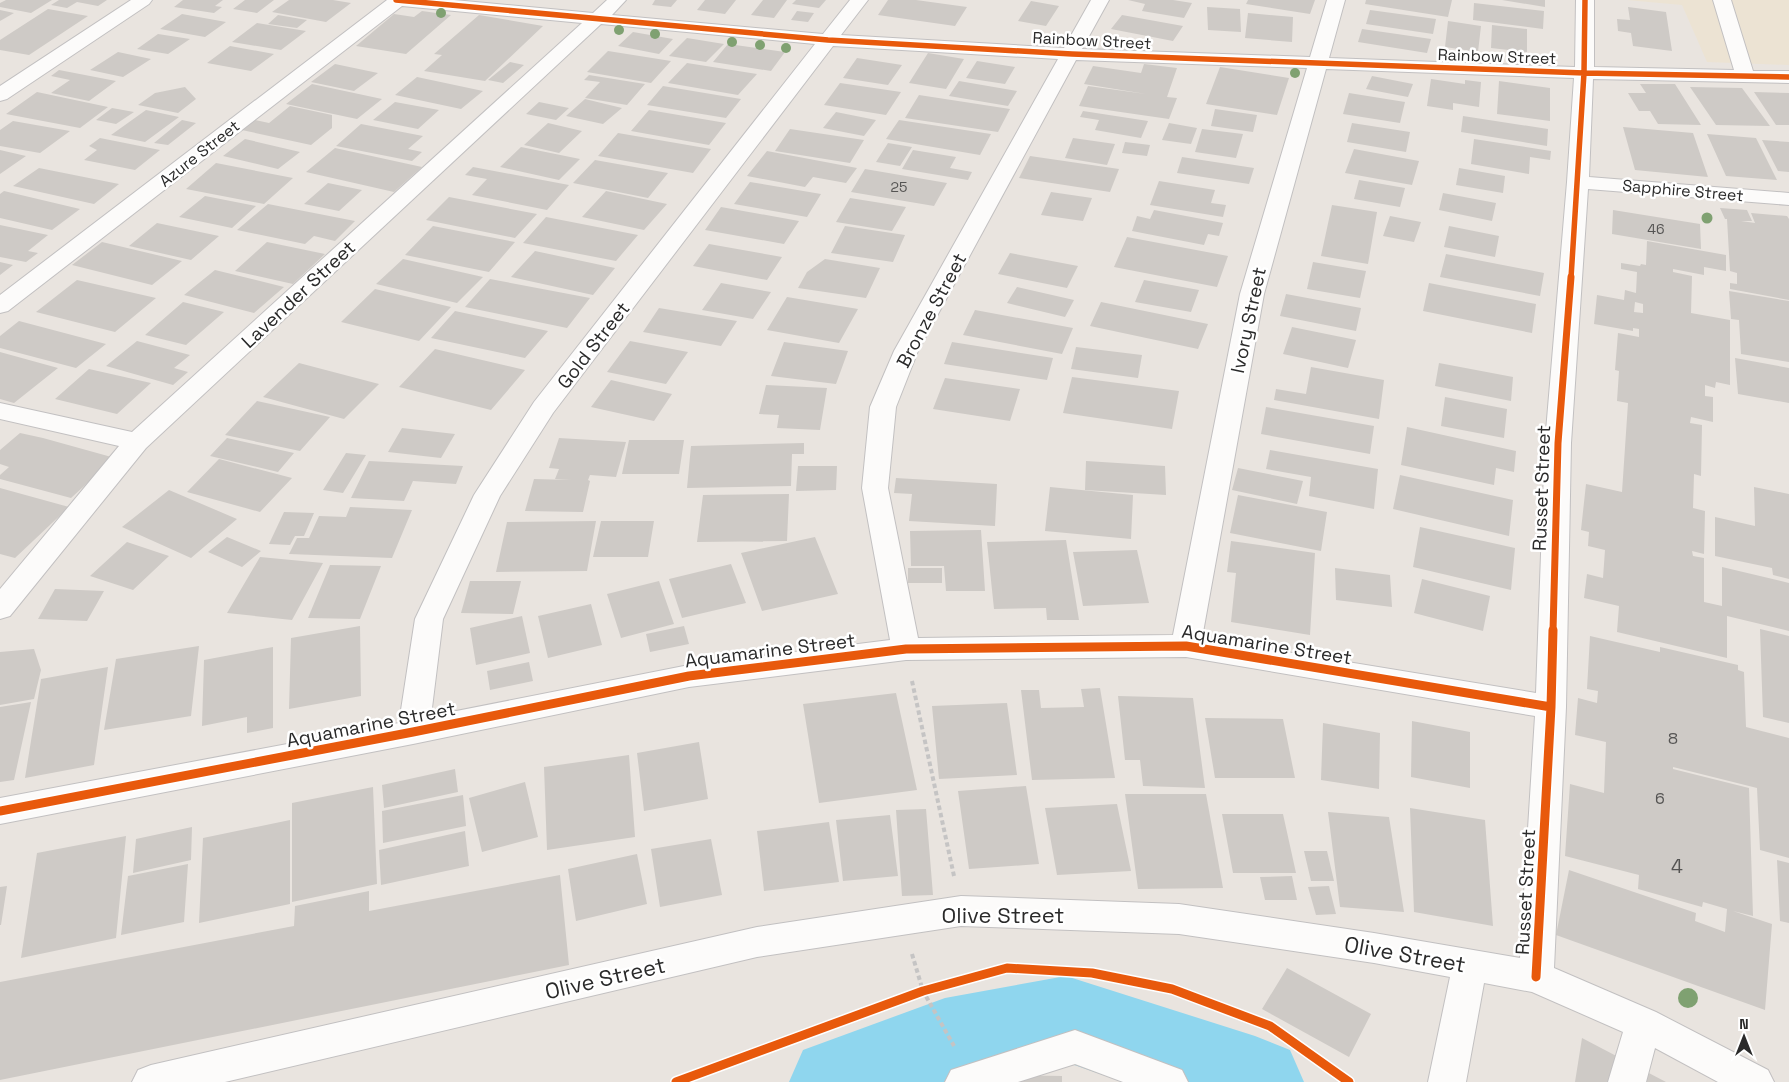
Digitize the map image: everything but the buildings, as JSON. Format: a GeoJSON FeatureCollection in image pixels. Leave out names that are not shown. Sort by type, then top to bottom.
{"type":"FeatureCollection","features":[{"type":"Feature","properties":{"kind":"street"},"geometry":{"type":"LineString","coordinates":[[0,95],[143,0]]}},
{"type":"Feature","properties":{"kind":"street","name":"Rainbow Street"},"geometry":{"type":"LineString","coordinates":[[397,0],[828,40],[1072,54],[1584,73],[1789,77]]}},
{"type":"Feature","properties":{"kind":"street","name":"Azure Street"},"geometry":{"type":"LineString","coordinates":[[0,306],[397,0]]}},
{"type":"Feature","properties":{"kind":"street","name":"Lavender Street"},"geometry":{"type":"LineString","coordinates":[[0,609],[136,442],[617,0]]}},
{"type":"Feature","properties":{"kind":"street","name":"Gold Street"},"geometry":{"type":"LineString","coordinates":[[413,732],[429,619],[487,495],[543,408],[859,0]]}},
{"type":"Feature","properties":{"kind":"street","name":"Bronze Street"},"geometry":{"type":"LineString","coordinates":[[906,649],[875,488],[883,407],[906,351],[1072,54],[1100,0]]}},
{"type":"Feature","properties":{"kind":"street","name":"Ivory Street"},"geometry":{"type":"LineString","coordinates":[[1186,646],[1252,294],[1336,0]]}},
{"type":"Feature","properties":{"kind":"street","name":"Russet Street"},"geometry":{"type":"LineString","coordinates":[[1536,977],[1551,707],[1558,443],[1578,182],[1584,73],[1585,0]]}},
{"type":"Feature","properties":{"kind":"street"},"geometry":{"type":"LineString","coordinates":[[1722,0],[1744,76]]}},
{"type":"Feature","properties":{"kind":"street","name":"Sapphire Street"},"geometry":{"type":"LineString","coordinates":[[1578,182],[1789,199]]}},
{"type":"Feature","properties":{"kind":"street"},"geometry":{"type":"LineString","coordinates":[[0,411],[136,442]]}},
{"type":"Feature","properties":{"kind":"street","name":"Aquamarine Street"},"geometry":{"type":"LineString","coordinates":[[0,811],[413,732],[690,676],[906,649],[1186,646],[1551,707]]}},
{"type":"Feature","properties":{"kind":"street","name":"Olive Street"},"geometry":{"type":"LineString","coordinates":[[151,1082],[757,942],[961,911],[1179,919],[1374,948],[1536,977],[1643,1024],[1755,1082]]}},
{"type":"Feature","properties":{"kind":"street"},"geometry":{"type":"LineString","coordinates":[[1446,1082],[1470,965]]}},
{"type":"Feature","properties":{"kind":"street"},"geometry":{"type":"LineString","coordinates":[[1627,1082],[1643,1024]]}},
{"type":"Feature","properties":{"kind":"street"},"geometry":{"type":"LineString","coordinates":[[960,1065],[1076,1047],[1169,1082]]}},
{"type":"Feature","properties":{"kind":"path"},"geometry":{"type":"LineString","coordinates":[[906,649],[961,911]]}},
{"type":"Feature","properties":{"kind":"path"},"geometry":{"type":"LineString","coordinates":[[914,995],[932,988]]}},
{"type":"Feature","properties":{"kind":"path"},"geometry":{"type":"LineString","coordinates":[[923,991],[960,1065]]}},
{"type":"Feature","properties":{"kind":"shaded area"},"geometry":{"type":"Polygon","coordinates":[[[1627,0],[1789,0],[1789,65],[1707,62],[1682,5],[1627,0]]]}},
{"type":"Feature","properties":{"kind":"waterway"},"geometry":{"type":"LineString","coordinates":[[838,1082],[945,1042],[1066,1019],[1255,1082]]}},
{"type":"Feature","properties":{"kind":"cycle path"},"geometry":{"type":"LineString","coordinates":[[396,0],[828,40],[1072,54],[1584,73],[1789,77]]}},
{"type":"Feature","properties":{"kind":"cycle path"},"geometry":{"type":"LineString","coordinates":[[1536,977],[1551,707],[1558,443],[1578,182],[1584,73],[1585,0]]}},
{"type":"Feature","properties":{"kind":"cycle path"},"geometry":{"type":"LineString","coordinates":[[0,811],[413,732],[689,676],[906,649],[1186,646],[1551,707]]}},
{"type":"Feature","properties":{"kind":"cycle path"},"geometry":{"type":"LineString","coordinates":[[676,1082],[923,991],[1007,968],[1092,973],[1172,989],[1270,1026],[1349,1082]]}}]}
